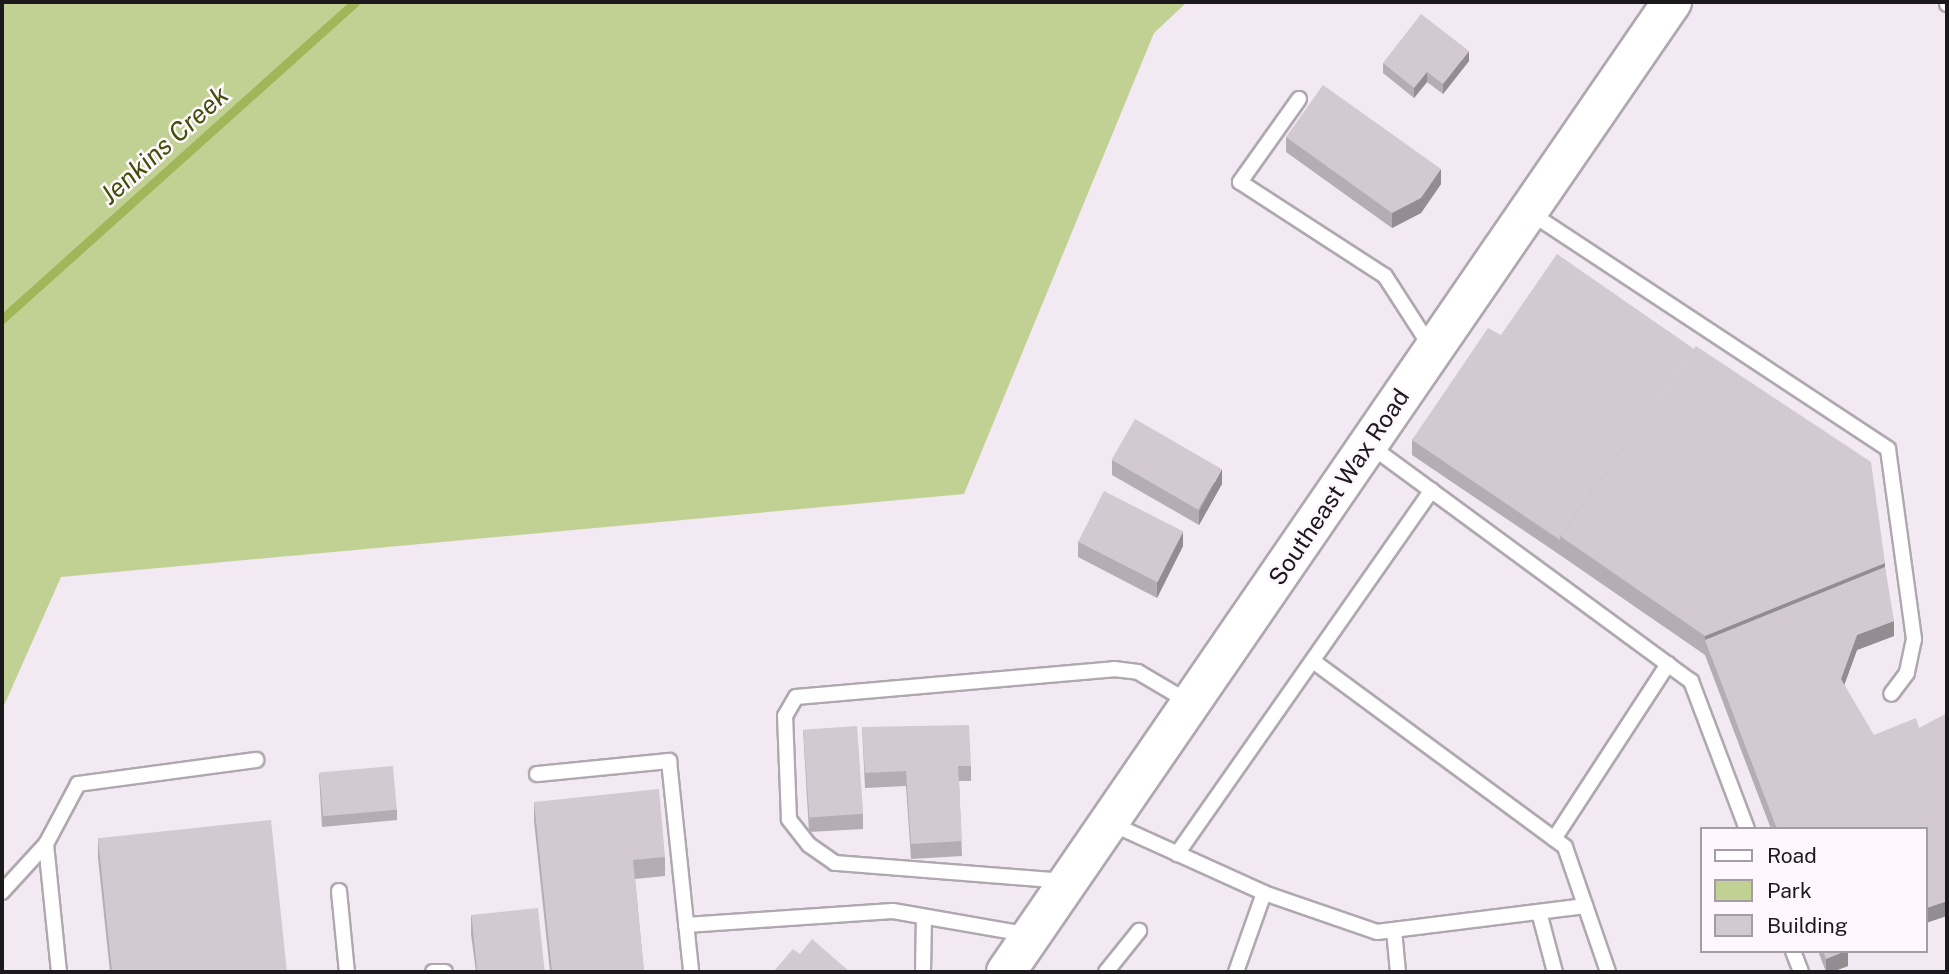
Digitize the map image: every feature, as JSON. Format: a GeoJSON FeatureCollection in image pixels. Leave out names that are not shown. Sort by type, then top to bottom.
{"type":"FeatureCollection","features":[{"type":"Feature","properties":{"kind":"street","name":"Southeast Wax Road"},"geometry":{"type":"LineString","coordinates":[[1006,972],[1672,2]]}},
{"type":"Feature","properties":{"kind":"lane"},"geometry":{"type":"LineString","coordinates":[[1299,99],[1240,182],[1385,276],[1433,350]]}},
{"type":"Feature","properties":{"kind":"lane"},"geometry":{"type":"LineString","coordinates":[[1528,211],[1888,449],[1914,653],[1891,694]]}},
{"type":"Feature","properties":{"kind":"lane"},"geometry":{"type":"LineString","coordinates":[[1368,444],[1692,681],[1746,827]]}},
{"type":"Feature","properties":{"kind":"lane"},"geometry":{"type":"LineString","coordinates":[[1177,854],[1432,491]]}},
{"type":"Feature","properties":{"kind":"lane"},"geometry":{"type":"LineString","coordinates":[[1313,661],[1565,847],[1608,972]]}},
{"type":"Feature","properties":{"kind":"lane"},"geometry":{"type":"LineString","coordinates":[[1554,839],[1668,664]]}},
{"type":"Feature","properties":{"kind":"lane"},"geometry":{"type":"LineString","coordinates":[[1068,881],[835,863],[809,845],[789,819],[785,716],[796,697],[1114,669],[1138,672],[1191,702]]}},
{"type":"Feature","properties":{"kind":"lane"},"geometry":{"type":"LineString","coordinates":[[2,892],[46,844],[78,784],[256,760]]}},
{"type":"Feature","properties":{"kind":"lane"},"geometry":{"type":"LineString","coordinates":[[537,774],[669,761],[691,972]]}},
{"type":"Feature","properties":{"kind":"lane"},"geometry":{"type":"LineString","coordinates":[[1108,822],[1264,894],[1335,921],[1394,930],[1585,906]]}},
{"type":"Feature","properties":{"kind":"lane"},"geometry":{"type":"LineString","coordinates":[[46,844],[60,972]]}},
{"type":"Feature","properties":{"kind":"lane"},"geometry":{"type":"LineString","coordinates":[[339,891],[347,972]]}},
{"type":"Feature","properties":{"kind":"lane"},"geometry":{"type":"LineString","coordinates":[[1236,972],[1264,894]]}},
{"type":"Feature","properties":{"kind":"lane"},"geometry":{"type":"LineString","coordinates":[[686,925],[893,911],[1031,935]]}},
{"type":"Feature","properties":{"kind":"lane"},"geometry":{"type":"LineString","coordinates":[[1539,912],[1555,972]]}},
{"type":"Feature","properties":{"kind":"lane"},"geometry":{"type":"LineString","coordinates":[[923,972],[924,917]]}},
{"type":"Feature","properties":{"kind":"lane"},"geometry":{"type":"LineString","coordinates":[[1394,930],[1398,972]]}},
{"type":"Feature","properties":{"kind":"lane"},"geometry":{"type":"LineString","coordinates":[[1106,972],[1139,931]]}},
{"type":"Feature","properties":{"kind":"lane"},"geometry":{"type":"LineString","coordinates":[[1794,953],[1801,972]]}},
{"type":"Feature","properties":{"kind":"lane"},"geometry":{"type":"LineString","coordinates":[[433,972],[445,972]]}},
{"type":"Feature","properties":{"kind":"green space"},"geometry":{"type":"Polygon","coordinates":[[[2,2],[1187,2],[1154,33],[964,494],[61,577],[2,710],[2,2]]]}},
{"type":"Feature","properties":{"kind":"building"},"geometry":{"type":"Polygon","coordinates":[[[1421,14],[1469,51],[1443,84],[1427,72],[1414,88],[1383,63],[1421,14]]]}},
{"type":"Feature","properties":{"kind":"building"},"geometry":{"type":"Polygon","coordinates":[[[1323,85],[1441,169],[1421,198],[1392,213],[1286,137],[1323,85]]]}},
{"type":"Feature","properties":{"kind":"building"},"geometry":{"type":"Polygon","coordinates":[[[1557,254],[1694,349],[1560,536],[1560,540],[1412,440],[1488,328],[1501,335],[1557,254]]]}},
{"type":"Feature","properties":{"kind":"building"},"geometry":{"type":"Polygon","coordinates":[[[1696,346],[1871,462],[1885,563],[1705,636],[1560,536],[1696,346]]]}},
{"type":"Feature","properties":{"kind":"building"},"geometry":{"type":"Polygon","coordinates":[[[1135,419],[1222,469],[1198,510],[1112,460],[1135,419]]]}},
{"type":"Feature","properties":{"kind":"building"},"geometry":{"type":"Polygon","coordinates":[[[1104,491],[1183,531],[1157,582],[1078,542],[1104,491]]]}},
{"type":"Feature","properties":{"kind":"building"},"geometry":{"type":"Polygon","coordinates":[[[1885,567],[1894,621],[1857,635],[1841,679],[1874,735],[1916,718],[1919,728],[1947,713],[1947,901],[1928,907],[1928,827],[1776,827],[1705,640],[1885,567]]]}},
{"type":"Feature","properties":{"kind":"building"},"geometry":{"type":"Polygon","coordinates":[[[969,725],[971,766],[958,766],[962,841],[911,844],[906,771],[865,773],[862,727],[969,725]]]}},
{"type":"Feature","properties":{"kind":"building"},"geometry":{"type":"Polygon","coordinates":[[[857,726],[863,814],[809,818],[803,730],[857,726]]]}},
{"type":"Feature","properties":{"kind":"building"},"geometry":{"type":"Polygon","coordinates":[[[393,766],[397,810],[323,816],[319,772],[393,766]]]}},
{"type":"Feature","properties":{"kind":"building"},"geometry":{"type":"Polygon","coordinates":[[[659,789],[665,857],[633,860],[644,972],[552,972],[534,802],[659,789]]]}},
{"type":"Feature","properties":{"kind":"building"},"geometry":{"type":"Polygon","coordinates":[[[271,820],[287,972],[112,972],[98,838],[271,820]]]}},
{"type":"Feature","properties":{"kind":"building"},"geometry":{"type":"Polygon","coordinates":[[[538,908],[545,972],[477,972],[471,915],[538,908]]]}},
{"type":"Feature","properties":{"kind":"building"},"geometry":{"type":"Polygon","coordinates":[[[812,939],[850,972],[773,972],[793,949],[800,954],[812,939]]]}},
{"type":"Feature","properties":{"kind":"building"},"geometry":{"type":"Polygon","coordinates":[[[1824,953],[1841,953],[1826,959],[1824,953]]]}},
{"type":"Feature","properties":{"kind":"waterway","name":"Jenkins Creek"},"geometry":{"type":"LineString","coordinates":[[2,319],[355,2]]}}]}
